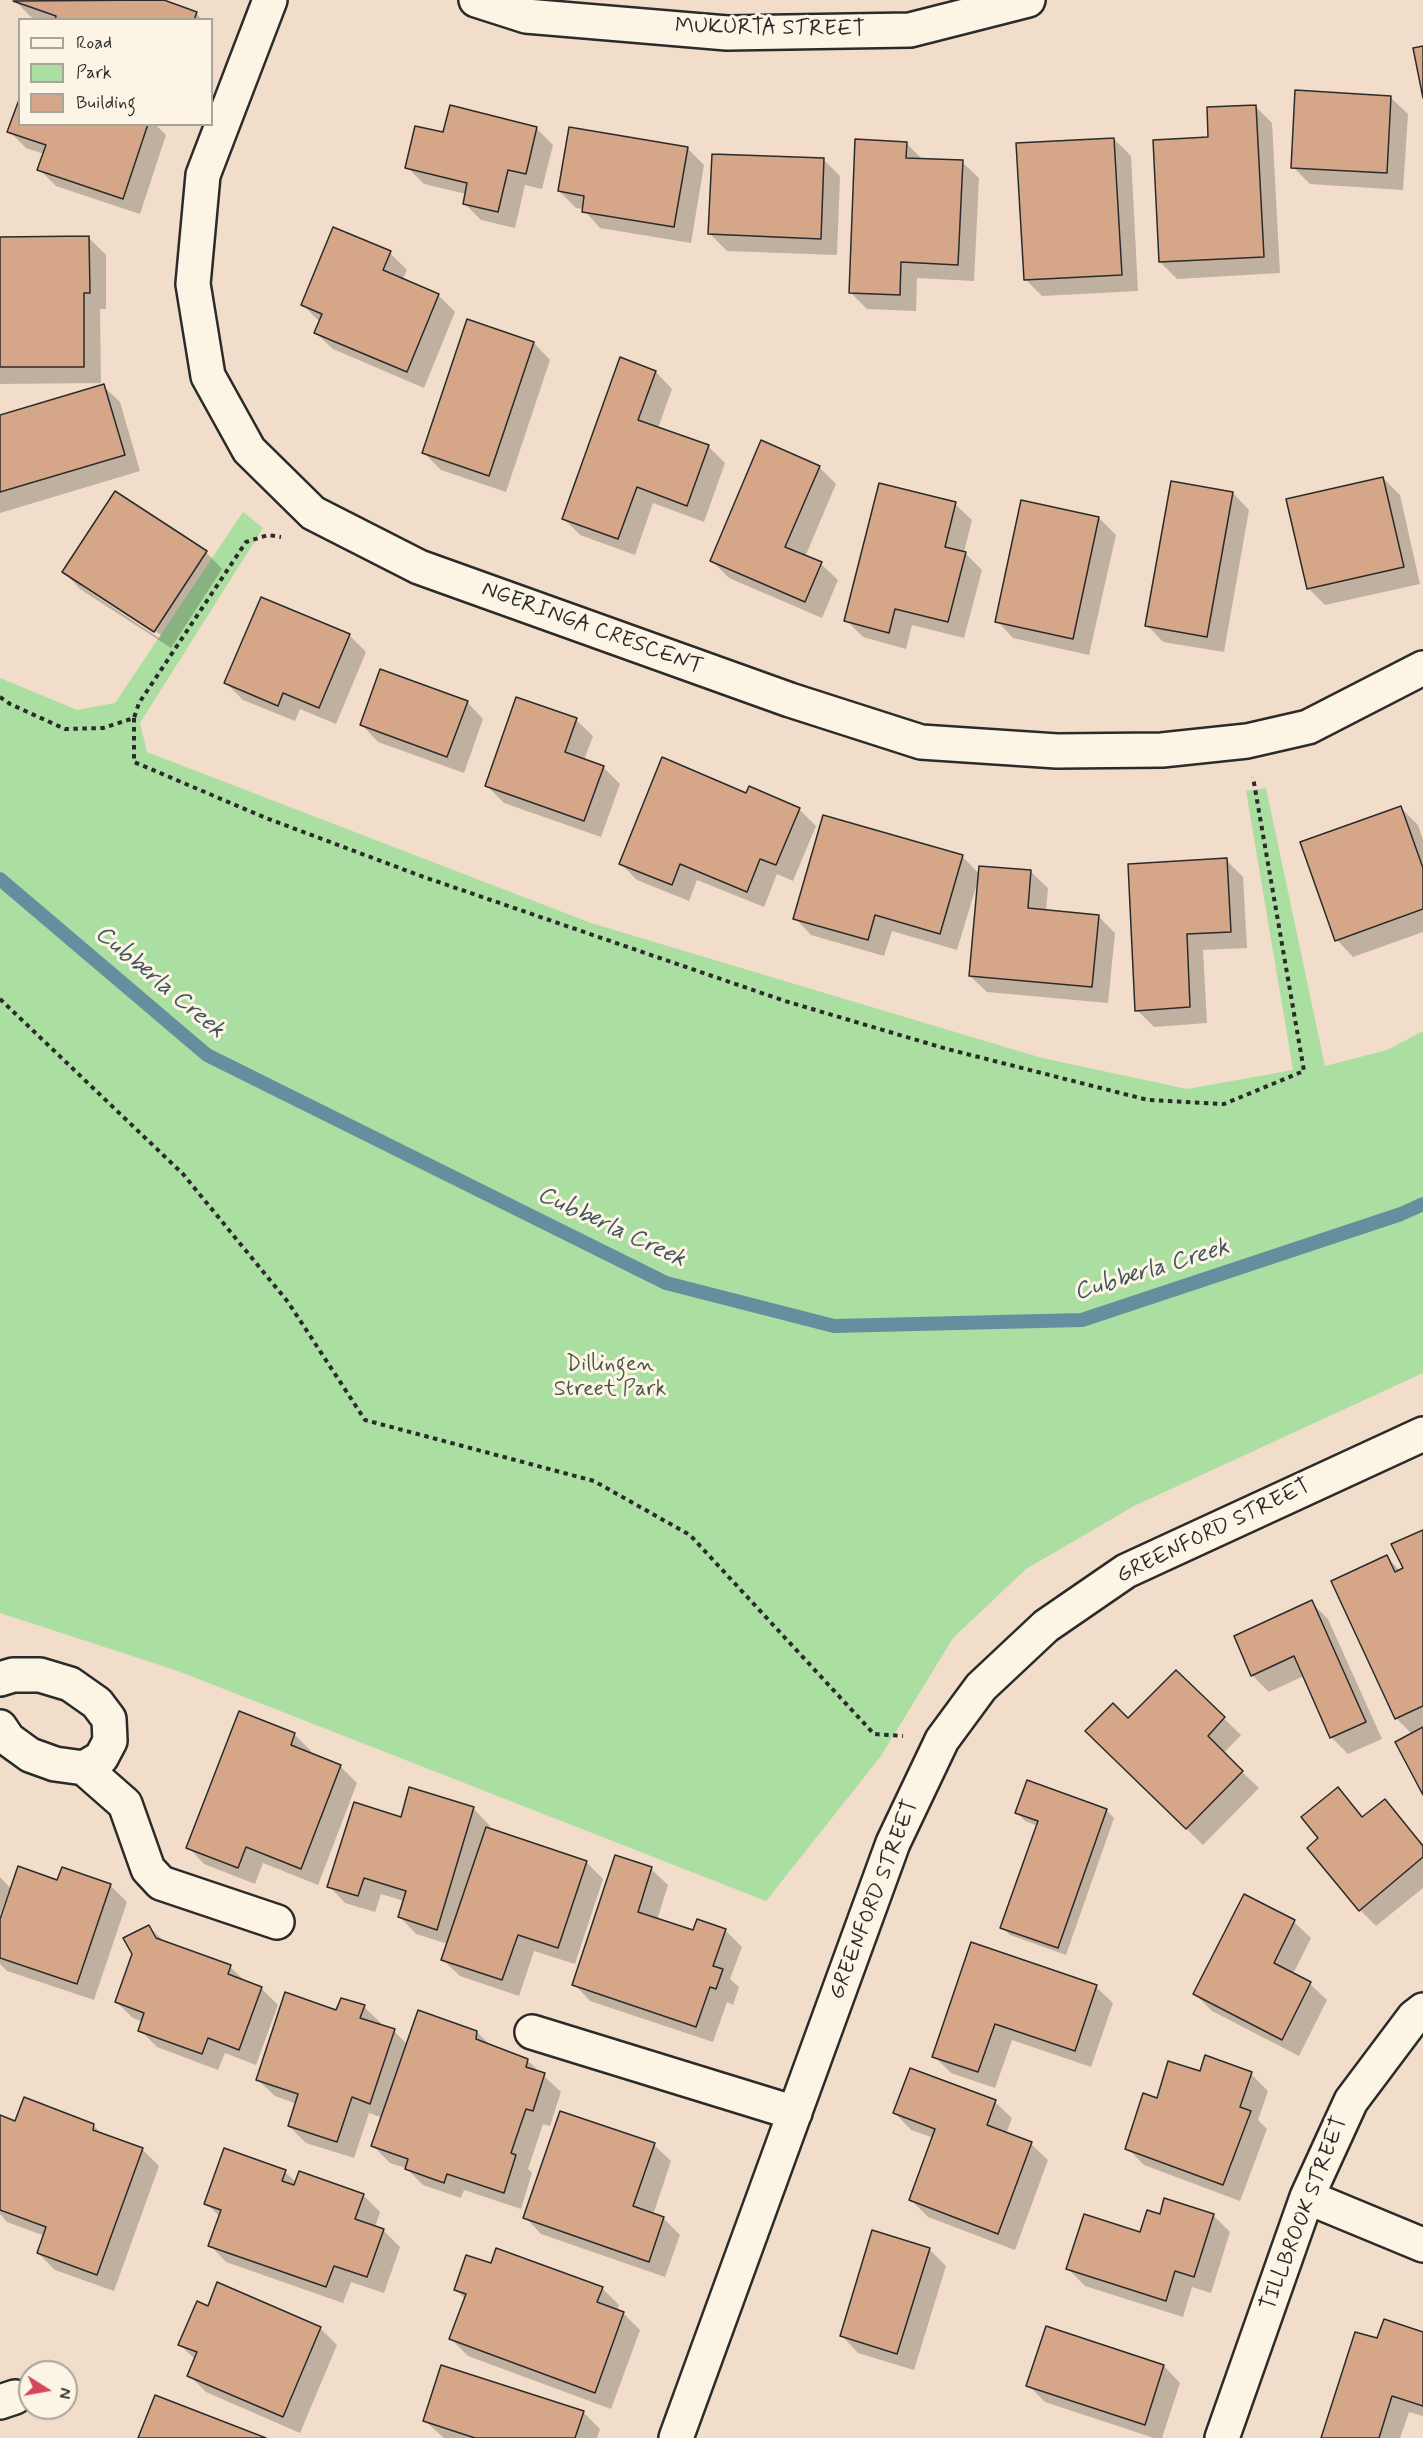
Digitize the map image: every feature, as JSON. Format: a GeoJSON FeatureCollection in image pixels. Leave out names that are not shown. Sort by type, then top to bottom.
{"type":"FeatureCollection","features":[{"type":"Feature","properties":{"kind":"street","name":"NGERINGA CRESCENT"},"geometry":{"type":"LineString","coordinates":[[270,0],[203,175],[192,284],[208,376],[249,450],[313,513],[419,567],[790,700],[921,742],[1057,752],[1162,750],[1247,741],[1308,727],[1423,668]]}},
{"type":"Feature","properties":{"kind":"street","name":"MUKURTA STREET"},"geometry":{"type":"LineString","coordinates":[[476,0],[526,16],[727,33],[910,30],[1028,0]]}},
{"type":"Feature","properties":{"kind":"street","name":"GREENFORD STREET"},"geometry":{"type":"LineString","coordinates":[[676,2438],[893,1843],[942,1740],[981,1687],[1046,1626],[1126,1571],[1423,1434]]}},
{"type":"Feature","properties":{"kind":"street"},"geometry":{"type":"LineString","coordinates":[[0,1679],[13,1675],[40,1675],[70,1684],[97,1702],[109,1719],[110,1741],[101,1758],[84,1768]]}},
{"type":"Feature","properties":{"kind":"street"},"geometry":{"type":"LineString","coordinates":[[0,1727],[8,1739],[30,1755],[55,1764],[84,1768],[125,1804],[148,1869],[161,1883],[277,1922]]}},
{"type":"Feature","properties":{"kind":"street","name":"TILLBROOK STREET"},"geometry":{"type":"LineString","coordinates":[[1222,2438],[1307,2197],[1351,2101],[1414,2017],[1423,2010]]}},
{"type":"Feature","properties":{"kind":"street"},"geometry":{"type":"LineString","coordinates":[[531,2032],[795,2113]]}},
{"type":"Feature","properties":{"kind":"street"},"geometry":{"type":"LineString","coordinates":[[1307,2197],[1423,2245]]}},
{"type":"Feature","properties":{"kind":"path"},"geometry":{"type":"LineString","coordinates":[[313,513],[299,540],[268,536],[246,542],[139,703],[134,718],[134,762],[266,818],[421,876],[785,1001],[947,1049],[1148,1100],[1224,1104],[1304,1071],[1247,741]]}},
{"type":"Feature","properties":{"kind":"path"},"geometry":{"type":"LineString","coordinates":[[0,697],[10,705],[65,729],[103,728],[134,718]]}},
{"type":"Feature","properties":{"kind":"path"},"geometry":{"type":"LineString","coordinates":[[0,999],[183,1174],[288,1302],[365,1420],[594,1481],[690,1535],[874,1734],[942,1740]]}},
{"type":"Feature","properties":{"kind":"green space","name":"Dillingen Street Park"},"geometry":{"type":"Polygon","coordinates":[[[243,512],[263,528],[140,723],[147,752],[591,923],[1042,1058],[1187,1089],[1293,1070],[1246,791],[1266,788],[1325,1066],[1387,1050],[1423,1031],[1423,1373],[1134,1506],[1026,1569],[953,1638],[881,1756],[766,1901],[178,1671],[0,1613],[0,678],[77,710],[115,703],[243,512]]]}},
{"type":"Feature","properties":{"kind":"building"},"geometry":{"type":"Polygon","coordinates":[[[164,0],[197,12],[195,18],[56,18],[56,16],[13,1],[164,0]]]}},
{"type":"Feature","properties":{"kind":"building"},"geometry":{"type":"Polygon","coordinates":[[[1423,46],[1423,98],[1413,48],[1423,46]]]}},
{"type":"Feature","properties":{"kind":"building"},"geometry":{"type":"Polygon","coordinates":[[[1295,90],[1391,96],[1387,173],[1291,168],[1295,90]]]}},
{"type":"Feature","properties":{"kind":"building"},"geometry":{"type":"Polygon","coordinates":[[[18,102],[18,126],[147,126],[123,199],[37,170],[46,145],[7,132],[18,102]]]}},
{"type":"Feature","properties":{"kind":"building"},"geometry":{"type":"Polygon","coordinates":[[[450,105],[537,127],[526,174],[508,170],[498,212],[463,204],[467,183],[405,168],[415,126],[443,132],[450,105]]]}},
{"type":"Feature","properties":{"kind":"building"},"geometry":{"type":"Polygon","coordinates":[[[1256,105],[1264,257],[1159,262],[1153,140],[1208,137],[1207,107],[1256,105]]]}},
{"type":"Feature","properties":{"kind":"building"},"geometry":{"type":"Polygon","coordinates":[[[569,127],[688,147],[674,227],[582,212],[584,196],[558,191],[569,127]]]}},
{"type":"Feature","properties":{"kind":"building"},"geometry":{"type":"Polygon","coordinates":[[[1114,138],[1122,275],[1024,280],[1016,143],[1114,138]]]}},
{"type":"Feature","properties":{"kind":"building"},"geometry":{"type":"Polygon","coordinates":[[[855,139],[907,142],[906,158],[963,160],[958,265],[901,262],[900,295],[849,293],[855,139]]]}},
{"type":"Feature","properties":{"kind":"building"},"geometry":{"type":"Polygon","coordinates":[[[712,154],[824,158],[821,239],[708,234],[712,154]]]}},
{"type":"Feature","properties":{"kind":"building"},"geometry":{"type":"Polygon","coordinates":[[[333,227],[391,251],[383,270],[439,294],[407,372],[314,333],[322,314],[301,305],[333,227]]]}},
{"type":"Feature","properties":{"kind":"building"},"geometry":{"type":"Polygon","coordinates":[[[89,236],[90,293],[84,293],[84,367],[0,367],[0,237],[89,236]]]}},
{"type":"Feature","properties":{"kind":"building"},"geometry":{"type":"Polygon","coordinates":[[[467,319],[534,342],[489,476],[422,453],[467,319]]]}},
{"type":"Feature","properties":{"kind":"building"},"geometry":{"type":"Polygon","coordinates":[[[620,357],[656,371],[638,420],[709,445],[687,506],[637,487],[618,539],[562,519],[620,357]]]}},
{"type":"Feature","properties":{"kind":"building"},"geometry":{"type":"Polygon","coordinates":[[[104,384],[125,455],[0,492],[0,415],[104,384]]]}},
{"type":"Feature","properties":{"kind":"building"},"geometry":{"type":"Polygon","coordinates":[[[761,440],[820,466],[785,547],[822,562],[805,602],[710,561],[761,440]]]}},
{"type":"Feature","properties":{"kind":"building"},"geometry":{"type":"Polygon","coordinates":[[[1383,477],[1404,567],[1307,589],[1286,499],[1383,477]]]}},
{"type":"Feature","properties":{"kind":"building"},"geometry":{"type":"Polygon","coordinates":[[[1171,481],[1233,492],[1207,637],[1145,626],[1171,481]]]}},
{"type":"Feature","properties":{"kind":"building"},"geometry":{"type":"Polygon","coordinates":[[[879,483],[956,502],[945,547],[966,552],[948,622],[895,609],[889,633],[844,621],[879,483]]]}},
{"type":"Feature","properties":{"kind":"building"},"geometry":{"type":"Polygon","coordinates":[[[115,491],[207,551],[154,632],[62,572],[115,491]]]}},
{"type":"Feature","properties":{"kind":"building"},"geometry":{"type":"Polygon","coordinates":[[[1021,500],[1099,517],[1073,639],[995,622],[1021,500]]]}},
{"type":"Feature","properties":{"kind":"building"},"geometry":{"type":"Polygon","coordinates":[[[261,597],[350,634],[319,708],[283,693],[278,706],[224,683],[261,597]]]}},
{"type":"Feature","properties":{"kind":"building"},"geometry":{"type":"Polygon","coordinates":[[[380,669],[468,701],[447,757],[360,725],[380,669]]]}},
{"type":"Feature","properties":{"kind":"building"},"geometry":{"type":"Polygon","coordinates":[[[516,697],[577,718],[565,752],[604,766],[584,821],[485,786],[516,697]]]}},
{"type":"Feature","properties":{"kind":"building"},"geometry":{"type":"Polygon","coordinates":[[[662,757],[746,793],[749,786],[800,808],[776,865],[760,859],[747,892],[680,864],[672,885],[619,864],[662,757]]]}},
{"type":"Feature","properties":{"kind":"building"},"geometry":{"type":"Polygon","coordinates":[[[1401,806],[1423,868],[1423,909],[1335,941],[1300,842],[1401,806]]]}},
{"type":"Feature","properties":{"kind":"building"},"geometry":{"type":"Polygon","coordinates":[[[823,815],[963,855],[940,934],[875,915],[868,940],[793,919],[823,815]]]}},
{"type":"Feature","properties":{"kind":"building"},"geometry":{"type":"Polygon","coordinates":[[[1227,858],[1231,932],[1187,934],[1190,1007],[1135,1011],[1128,864],[1227,858]]]}},
{"type":"Feature","properties":{"kind":"building"},"geometry":{"type":"Polygon","coordinates":[[[979,866],[1031,870],[1028,908],[1099,915],[1092,987],[969,976],[979,866]]]}},
{"type":"Feature","properties":{"kind":"building"},"geometry":{"type":"Polygon","coordinates":[[[1423,1530],[1423,1706],[1395,1719],[1331,1581],[1387,1555],[1395,1572],[1403,1568],[1391,1544],[1423,1530]]]}},
{"type":"Feature","properties":{"kind":"building"},"geometry":{"type":"Polygon","coordinates":[[[1312,1600],[1366,1722],[1330,1738],[1294,1656],[1251,1676],[1234,1636],[1312,1600]]]}},
{"type":"Feature","properties":{"kind":"building"},"geometry":{"type":"Polygon","coordinates":[[[1176,1670],[1225,1717],[1208,1736],[1243,1771],[1186,1829],[1085,1731],[1113,1703],[1128,1718],[1176,1670]]]}},
{"type":"Feature","properties":{"kind":"building"},"geometry":{"type":"Polygon","coordinates":[[[239,1711],[295,1733],[291,1745],[341,1765],[301,1869],[246,1847],[238,1868],[186,1848],[239,1711]]]}},
{"type":"Feature","properties":{"kind":"building"},"geometry":{"type":"Polygon","coordinates":[[[1423,1727],[1423,1795],[1395,1742],[1423,1727]]]}},
{"type":"Feature","properties":{"kind":"building"},"geometry":{"type":"Polygon","coordinates":[[[1027,1780],[1107,1809],[1058,1948],[1000,1928],[1038,1821],[1015,1813],[1027,1780]]]}},
{"type":"Feature","properties":{"kind":"building"},"geometry":{"type":"Polygon","coordinates":[[[409,1787],[474,1807],[437,1930],[398,1917],[406,1891],[364,1878],[358,1896],[327,1887],[354,1802],[401,1817],[409,1787]]]}},
{"type":"Feature","properties":{"kind":"building"},"geometry":{"type":"Polygon","coordinates":[[[1338,1787],[1362,1817],[1385,1799],[1423,1846],[1423,1857],[1359,1911],[1307,1848],[1318,1838],[1301,1817],[1338,1787]]]}},
{"type":"Feature","properties":{"kind":"building"},"geometry":{"type":"Polygon","coordinates":[[[486,1827],[587,1861],[558,1948],[518,1935],[502,1980],[441,1960],[486,1827]]]}},
{"type":"Feature","properties":{"kind":"building"},"geometry":{"type":"Polygon","coordinates":[[[615,1855],[652,1867],[638,1912],[693,1930],[697,1919],[726,1929],[713,1966],[723,1969],[716,1989],[710,1987],[696,2027],[572,1985],[615,1855]]]}},
{"type":"Feature","properties":{"kind":"building"},"geometry":{"type":"Polygon","coordinates":[[[18,1866],[57,1880],[62,1867],[111,1884],[77,1984],[0,1958],[0,1919],[18,1866]]]}},
{"type":"Feature","properties":{"kind":"building"},"geometry":{"type":"Polygon","coordinates":[[[1244,1894],[1295,1920],[1274,1963],[1311,1982],[1282,2040],[1193,1994],[1244,1894]]]}},
{"type":"Feature","properties":{"kind":"building"},"geometry":{"type":"Polygon","coordinates":[[[149,1925],[156,1938],[231,1965],[228,1974],[262,1987],[239,2050],[208,2038],[202,2054],[138,2031],[144,2013],[115,2002],[132,1954],[123,1938],[149,1925]]]}},
{"type":"Feature","properties":{"kind":"building"},"geometry":{"type":"Polygon","coordinates":[[[971,1942],[1097,1985],[1075,2051],[995,2024],[978,2072],[932,2057],[971,1942]]]}},
{"type":"Feature","properties":{"kind":"building"},"geometry":{"type":"Polygon","coordinates":[[[285,1992],[336,2010],[341,1998],[365,2005],[360,2018],[395,2029],[370,2104],[352,2097],[337,2142],[288,2126],[298,2094],[256,2080],[285,1992]]]}},
{"type":"Feature","properties":{"kind":"building"},"geometry":{"type":"Polygon","coordinates":[[[418,2010],[477,2031],[476,2039],[528,2059],[526,2067],[545,2073],[533,2111],[526,2109],[511,2153],[516,2155],[504,2193],[447,2174],[444,2183],[405,2169],[408,2159],[371,2146],[418,2010]]]}},
{"type":"Feature","properties":{"kind":"building"},"geometry":{"type":"Polygon","coordinates":[[[1205,2055],[1252,2072],[1240,2107],[1251,2111],[1223,2185],[1125,2149],[1143,2093],[1157,2098],[1168,2061],[1200,2071],[1205,2055]]]}},
{"type":"Feature","properties":{"kind":"building"},"geometry":{"type":"Polygon","coordinates":[[[910,2068],[996,2100],[987,2125],[1032,2142],[998,2234],[909,2200],[935,2129],[893,2113],[910,2068]]]}},
{"type":"Feature","properties":{"kind":"building"},"geometry":{"type":"Polygon","coordinates":[[[24,2097],[94,2124],[93,2130],[143,2148],[97,2275],[37,2253],[46,2227],[0,2210],[0,2115],[15,2121],[24,2097]]]}},
{"type":"Feature","properties":{"kind":"building"},"geometry":{"type":"Polygon","coordinates":[[[560,2111],[655,2143],[633,2206],[664,2217],[649,2262],[523,2218],[560,2111]]]}},
{"type":"Feature","properties":{"kind":"building"},"geometry":{"type":"Polygon","coordinates":[[[224,2148],[286,2170],[282,2181],[294,2185],[299,2171],[364,2194],[355,2219],[384,2229],[367,2277],[334,2266],[326,2287],[208,2246],[221,2210],[204,2204],[224,2148]]]}},
{"type":"Feature","properties":{"kind":"building"},"geometry":{"type":"Polygon","coordinates":[[[1164,2198],[1214,2214],[1194,2277],[1175,2271],[1166,2301],[1066,2269],[1084,2214],[1140,2232],[1147,2210],[1160,2214],[1164,2198]]]}},
{"type":"Feature","properties":{"kind":"building"},"geometry":{"type":"Polygon","coordinates":[[[872,2230],[930,2248],[897,2354],[840,2336],[872,2230]]]}},
{"type":"Feature","properties":{"kind":"building"},"geometry":{"type":"Polygon","coordinates":[[[496,2248],[603,2287],[597,2302],[624,2312],[595,2393],[449,2339],[466,2294],[454,2290],[466,2255],[491,2263],[496,2248]]]}},
{"type":"Feature","properties":{"kind":"building"},"geometry":{"type":"Polygon","coordinates":[[[217,2282],[321,2327],[283,2417],[187,2376],[197,2352],[178,2345],[197,2301],[208,2306],[217,2282]]]}},
{"type":"Feature","properties":{"kind":"building"},"geometry":{"type":"Polygon","coordinates":[[[1384,2319],[1423,2332],[1423,2406],[1392,2396],[1379,2438],[1321,2438],[1355,2332],[1377,2338],[1384,2319]]]}},
{"type":"Feature","properties":{"kind":"building"},"geometry":{"type":"Polygon","coordinates":[[[1046,2326],[1164,2365],[1145,2425],[1026,2386],[1046,2326]]]}},
{"type":"Feature","properties":{"kind":"building"},"geometry":{"type":"Polygon","coordinates":[[[441,2365],[584,2411],[575,2438],[475,2438],[423,2421],[441,2365]]]}},
{"type":"Feature","properties":{"kind":"building"},"geometry":{"type":"Polygon","coordinates":[[[155,2395],[266,2438],[138,2438],[155,2395]]]}},
{"type":"Feature","properties":{"kind":"waterway","name":"Cubberla Creek"},"geometry":{"type":"LineString","coordinates":[[0,879],[207,1055],[666,1283],[834,1326],[1082,1320],[1401,1214],[1423,1204]]}}]}
